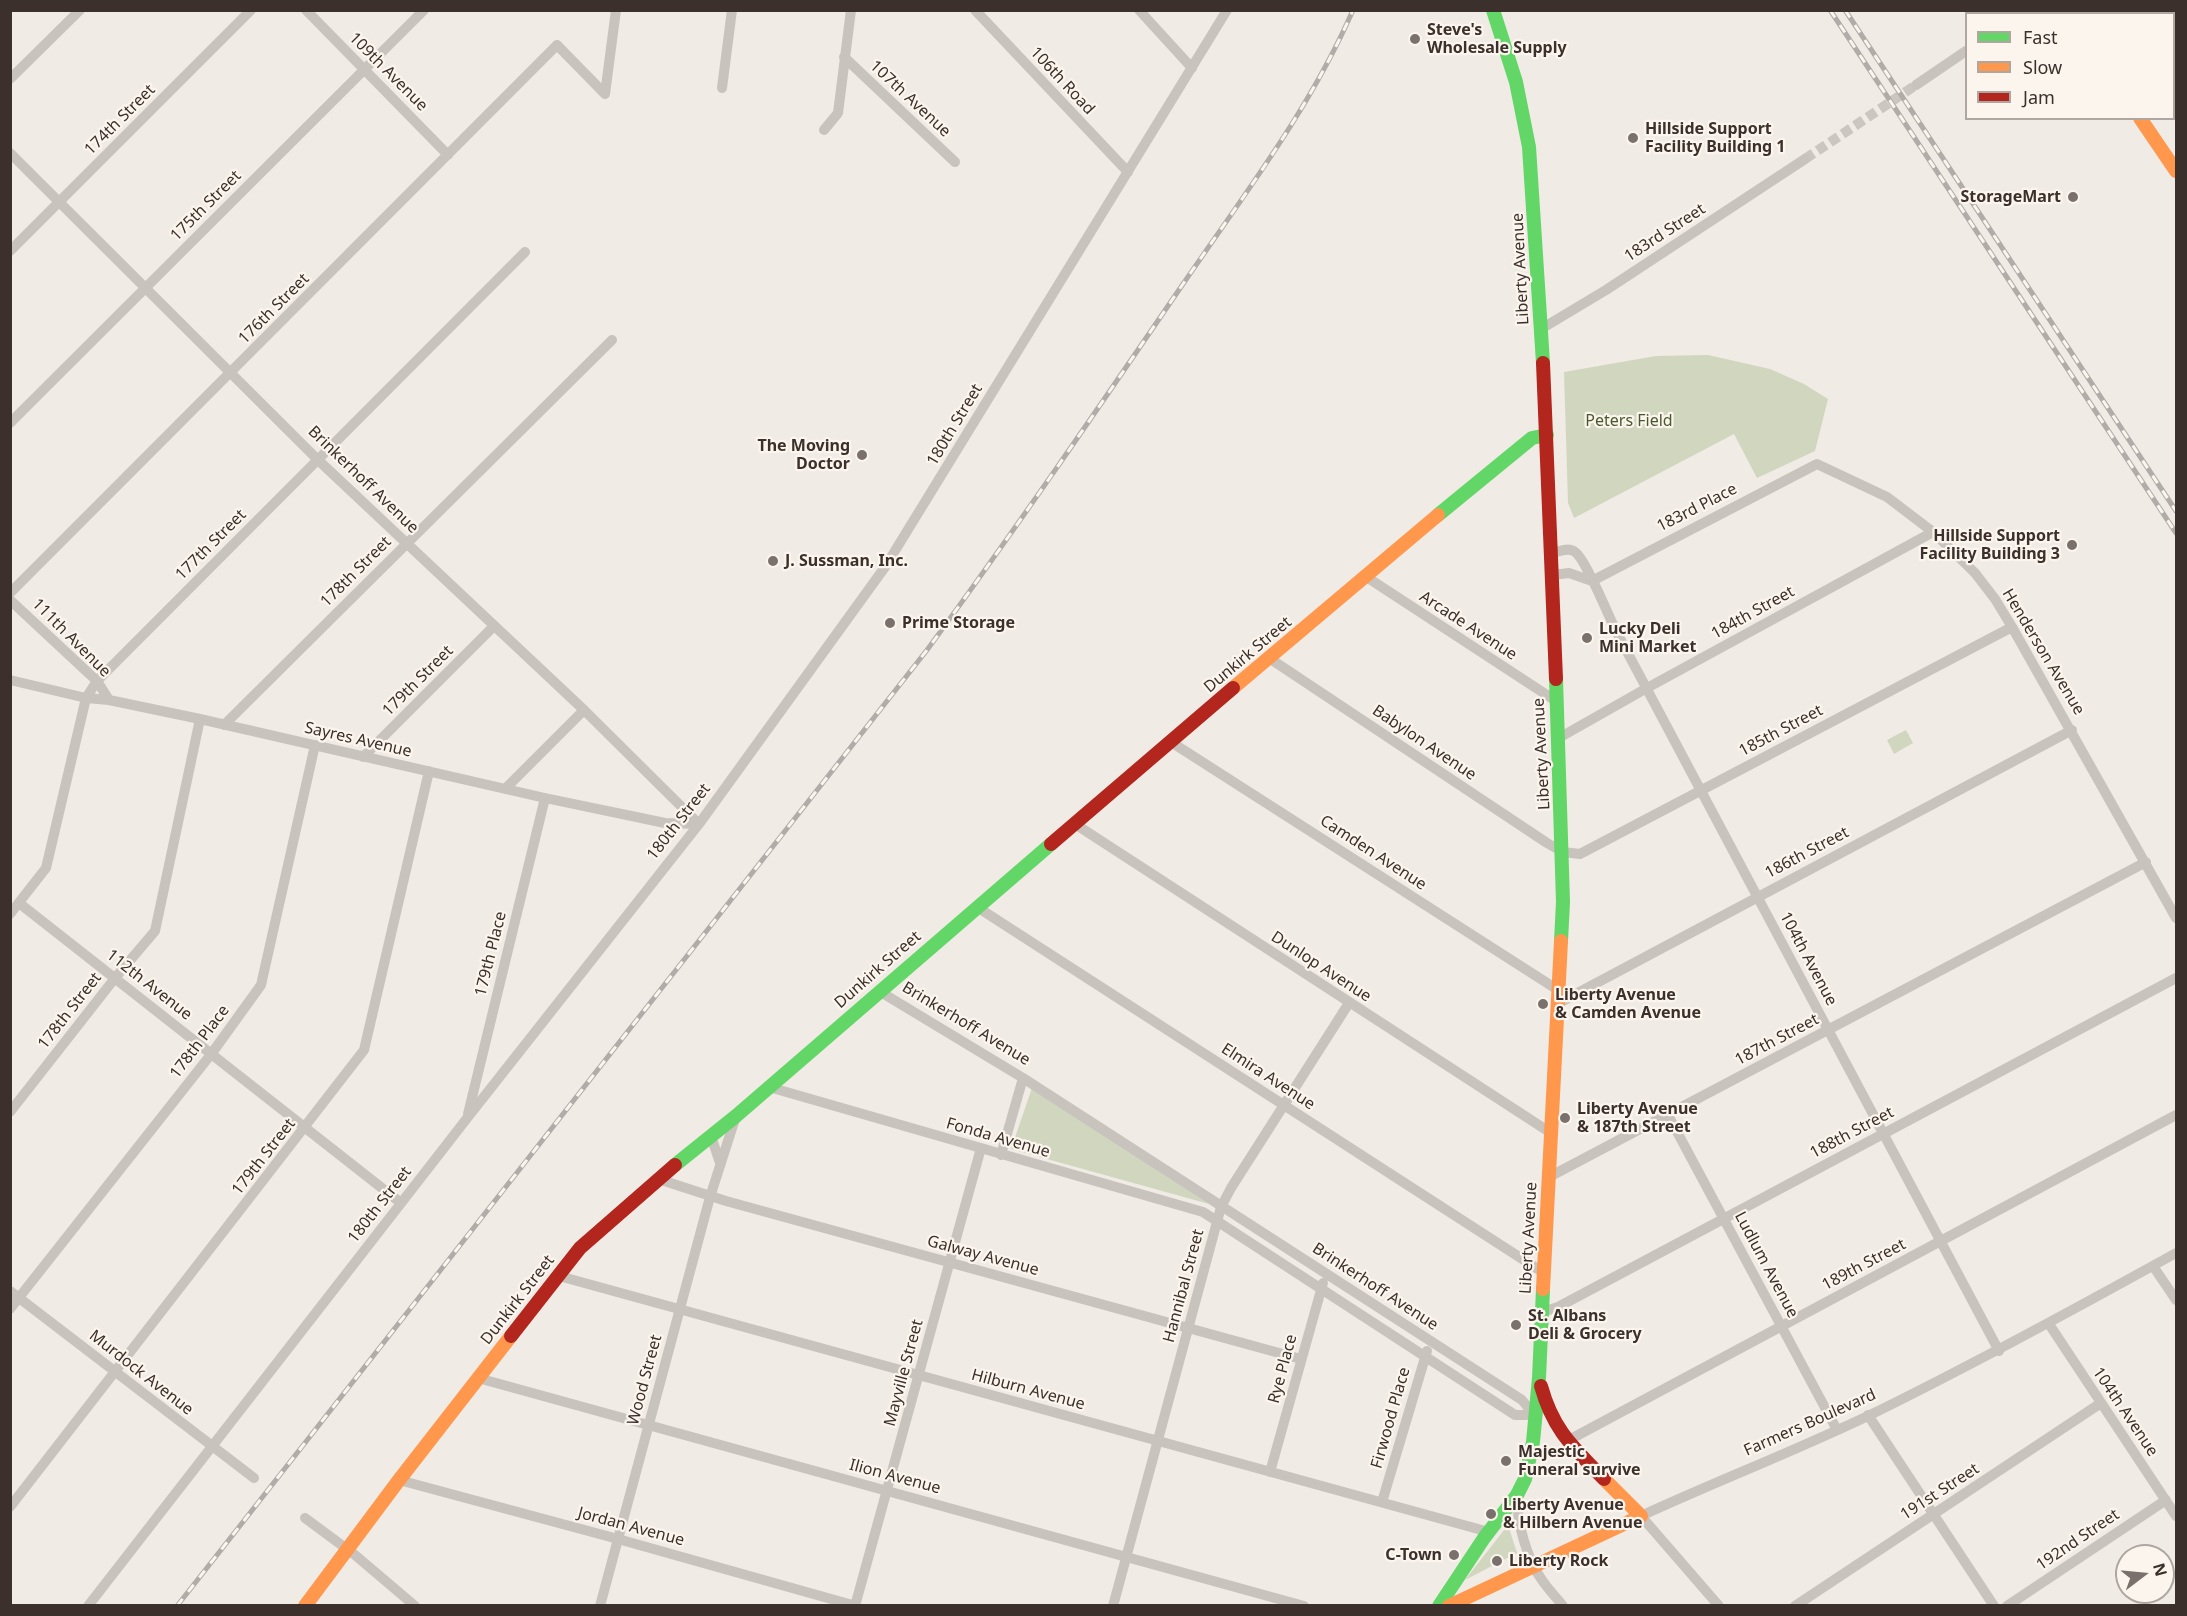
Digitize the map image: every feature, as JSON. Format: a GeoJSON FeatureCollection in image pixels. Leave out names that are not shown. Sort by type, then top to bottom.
{"type":"FeatureCollection","features":[{"type":"Feature","properties":{"kind":"main road","name":"Liberty Avenue"},"geometry":{"type":"LineString","coordinates":[[1439,1605],[1499,1517],[1517,1498],[1532,1454],[1539,1378],[1563,902],[1553,553],[1532,181],[1526,130],[1512,65],[1493,10]]}},
{"type":"Feature","properties":{"kind":"main road"},"geometry":{"type":"LineString","coordinates":[[2148,120],[2176,171]]}},
{"type":"Feature","properties":{"kind":"main road","name":"Dunkirk Street"},"geometry":{"type":"LineString","coordinates":[[305,1605],[399,1480],[580,1248],[1365,576],[1532,438],[1547,435]]}},
{"type":"Feature","properties":{"kind":"main road"},"geometry":{"type":"LineString","coordinates":[[1539,1378],[1546,1405],[1556,1426],[1567,1441],[1641,1516]]}},
{"type":"Feature","properties":{"kind":"main road","name":"Farmers Boulevard"},"geometry":{"type":"LineString","coordinates":[[1449,1605],[1641,1516]]}},
{"type":"Feature","properties":{"kind":"street"},"geometry":{"type":"LineString","coordinates":[[10,80],[80,10]]}},
{"type":"Feature","properties":{"kind":"street","name":"174th Street"},"geometry":{"type":"LineString","coordinates":[[10,251],[251,10]]}},
{"type":"Feature","properties":{"kind":"street","name":"109th Avenue"},"geometry":{"type":"LineString","coordinates":[[306,10],[448,155]]}},
{"type":"Feature","properties":{"kind":"street","name":"175th Street"},"geometry":{"type":"LineString","coordinates":[[10,423],[424,10]]}},
{"type":"Feature","properties":{"kind":"street","name":"176th Street"},"geometry":{"type":"LineString","coordinates":[[10,593],[557,45],[605,94],[616,10]]}},
{"type":"Feature","properties":{"kind":"street"},"geometry":{"type":"LineString","coordinates":[[722,88],[732,10]]}},
{"type":"Feature","properties":{"kind":"street"},"geometry":{"type":"LineString","coordinates":[[824,130],[838,113],[851,10]]}},
{"type":"Feature","properties":{"kind":"street","name":"106th Road"},"geometry":{"type":"LineString","coordinates":[[975,10],[1128,172]]}},
{"type":"Feature","properties":{"kind":"street"},"geometry":{"type":"LineString","coordinates":[[1139,10],[1192,68]]}},
{"type":"Feature","properties":{"kind":"street","name":"180th Street"},"geometry":{"type":"LineString","coordinates":[[88,1605],[699,824],[885,567],[1227,10]]}},
{"type":"Feature","properties":{"kind":"street"},"geometry":{"type":"LineString","coordinates":[[1916,85],[1965,52]]}},
{"type":"Feature","properties":{"kind":"street","name":"107th Avenue"},"geometry":{"type":"LineString","coordinates":[[844,57],[955,162]]}},
{"type":"Feature","properties":{"kind":"street","name":"Brinkerhoff Avenue"},"geometry":{"type":"LineString","coordinates":[[10,153],[317,459],[584,710],[699,824]]}},
{"type":"Feature","properties":{"kind":"street","name":"183rd Street"},"geometry":{"type":"LineString","coordinates":[[1541,330],[1805,159]]}},
{"type":"Feature","properties":{"kind":"street","name":"177th Street"},"geometry":{"type":"LineString","coordinates":[[10,914],[46,868],[86,698],[98,681],[525,252]]}},
{"type":"Feature","properties":{"kind":"street","name":"178th Street"},"geometry":{"type":"LineString","coordinates":[[224,725],[612,340]]}},
{"type":"Feature","properties":{"kind":"street","name":"Henderson Avenue"},"geometry":{"type":"LineString","coordinates":[[1817,464],[1887,496],[1933,532],[1975,573],[2012,627],[2176,918]]}},
{"type":"Feature","properties":{"kind":"street","name":"183rd Place"},"geometry":{"type":"LineString","coordinates":[[1592,581],[1817,464]]}},
{"type":"Feature","properties":{"kind":"street","name":"184th Street"},"geometry":{"type":"LineString","coordinates":[[1557,739],[1933,532]]}},
{"type":"Feature","properties":{"kind":"street","name":"104th Avenue"},"geometry":{"type":"LineString","coordinates":[[1553,553],[1569,549],[1577,553],[1585,564],[1616,631],[1999,1351]]}},
{"type":"Feature","properties":{"kind":"street"},"geometry":{"type":"LineString","coordinates":[[1553,575],[1569,573],[1592,581]]}},
{"type":"Feature","properties":{"kind":"street","name":"Arcade Avenue"},"geometry":{"type":"LineString","coordinates":[[1365,576],[1556,701]]}},
{"type":"Feature","properties":{"kind":"street","name":"111th Avenue"},"geometry":{"type":"LineString","coordinates":[[10,600],[98,681],[109,700]]}},
{"type":"Feature","properties":{"kind":"street","name":"179th Street"},"geometry":{"type":"LineString","coordinates":[[363,757],[494,626]]}},
{"type":"Feature","properties":{"kind":"street","name":"185th Street"},"geometry":{"type":"LineString","coordinates":[[1563,852],[1580,854],[2012,627]]}},
{"type":"Feature","properties":{"kind":"street","name":"Babylon Avenue"},"geometry":{"type":"LineString","coordinates":[[1269,658],[1563,852]]}},
{"type":"Feature","properties":{"kind":"street","name":"Sayres Avenue"},"geometry":{"type":"LineString","coordinates":[[10,680],[86,698],[109,700],[200,719],[544,798],[664,823],[699,824]]}},
{"type":"Feature","properties":{"kind":"street"},"geometry":{"type":"LineString","coordinates":[[505,789],[584,710]]}},
{"type":"Feature","properties":{"kind":"street","name":"178th Street"},"geometry":{"type":"LineString","coordinates":[[10,1112],[115,978],[155,931],[200,719]]}},
{"type":"Feature","properties":{"kind":"street","name":"186th Street"},"geometry":{"type":"LineString","coordinates":[[1558,997],[1758,897],[2072,730]]}},
{"type":"Feature","properties":{"kind":"street","name":"Camden Avenue"},"geometry":{"type":"LineString","coordinates":[[1170,742],[1558,997]]}},
{"type":"Feature","properties":{"kind":"street","name":"178th Place"},"geometry":{"type":"LineString","coordinates":[[10,1309],[15,1294],[212,1053],[261,985],[315,745]]}},
{"type":"Feature","properties":{"kind":"street","name":"179th Street"},"geometry":{"type":"LineString","coordinates":[[10,1507],[364,1050],[429,771]]}},
{"type":"Feature","properties":{"kind":"street","name":"179th Place"},"geometry":{"type":"LineString","coordinates":[[468,1117],[544,798]]}},
{"type":"Feature","properties":{"kind":"street","name":"Dunlop Avenue"},"geometry":{"type":"LineString","coordinates":[[1075,824],[1551,1133]]}},
{"type":"Feature","properties":{"kind":"street","name":"187th Street"},"geometry":{"type":"LineString","coordinates":[[1549,1177],[2146,862]]}},
{"type":"Feature","properties":{"kind":"street","name":"112th Avenue"},"geometry":{"type":"LineString","coordinates":[[19,903],[401,1203]]}},
{"type":"Feature","properties":{"kind":"street","name":"Elmira Avenue"},"geometry":{"type":"LineString","coordinates":[[977,907],[1544,1273]]}},
{"type":"Feature","properties":{"kind":"street","name":"188th Street"},"geometry":{"type":"LineString","coordinates":[[1542,1312],[1558,1307],[2176,978]]}},
{"type":"Feature","properties":{"kind":"street","name":"Brinkerhoff Avenue"},"geometry":{"type":"LineString","coordinates":[[879,991],[1023,1078],[1521,1400],[1534,1415]]}},
{"type":"Feature","properties":{"kind":"street","name":"Hannibal Street"},"geometry":{"type":"LineString","coordinates":[[1113,1605],[1221,1207],[1349,1004]]}},
{"type":"Feature","properties":{"kind":"street"},"geometry":{"type":"LineString","coordinates":[[1001,1155],[1023,1078]]}},
{"type":"Feature","properties":{"kind":"street","name":"Fonda Avenue"},"geometry":{"type":"LineString","coordinates":[[768,1087],[1203,1212],[1217,1221]]}},
{"type":"Feature","properties":{"kind":"street","name":"Ludlum Avenue"},"geometry":{"type":"LineString","coordinates":[[1668,1115],[1837,1430]]}},
{"type":"Feature","properties":{"kind":"street","name":"189th Street"},"geometry":{"type":"LineString","coordinates":[[1567,1441],[2176,1115]]}},
{"type":"Feature","properties":{"kind":"street","name":"Wood Street"},"geometry":{"type":"LineString","coordinates":[[600,1605],[710,1197],[736,1116]]}},
{"type":"Feature","properties":{"kind":"street"},"geometry":{"type":"LineString","coordinates":[[711,1136],[720,1162]]}},
{"type":"Feature","properties":{"kind":"street","name":"Mayville Street"},"geometry":{"type":"LineString","coordinates":[[855,1605],[981,1148]]}},
{"type":"Feature","properties":{"kind":"street","name":"Galway Avenue"},"geometry":{"type":"LineString","coordinates":[[658,1179],[710,1197],[1301,1359]]}},
{"type":"Feature","properties":{"kind":"street","name":"Brinkerhoff Avenue"},"geometry":{"type":"LineString","coordinates":[[1217,1221],[1515,1415],[1534,1415]]}},
{"type":"Feature","properties":{"kind":"street","name":"Farmers Boulevard"},"geometry":{"type":"LineString","coordinates":[[1641,1516],[1837,1430],[1999,1351],[2176,1253]]}},
{"type":"Feature","properties":{"kind":"street"},"geometry":{"type":"LineString","coordinates":[[2154,1266],[2176,1300]]}},
{"type":"Feature","properties":{"kind":"street","name":"Hilburn Avenue"},"geometry":{"type":"LineString","coordinates":[[559,1275],[918,1376],[1490,1532]]}},
{"type":"Feature","properties":{"kind":"street","name":"Rye Place"},"geometry":{"type":"LineString","coordinates":[[1270,1472],[1321,1288],[1327,1275]]}},
{"type":"Feature","properties":{"kind":"street","name":"Murdock Avenue"},"geometry":{"type":"LineString","coordinates":[[15,1294],[254,1478]]}},
{"type":"Feature","properties":{"kind":"street","name":"104th Avenue"},"geometry":{"type":"LineString","coordinates":[[2049,1324],[2176,1516]]}},
{"type":"Feature","properties":{"kind":"street","name":"Firwood Place"},"geometry":{"type":"LineString","coordinates":[[1382,1502],[1431,1342]]}},
{"type":"Feature","properties":{"kind":"street","name":"Ilion Avenue"},"geometry":{"type":"LineString","coordinates":[[478,1378],[1304,1605]]}},
{"type":"Feature","properties":{"kind":"street","name":"191st Street"},"geometry":{"type":"LineString","coordinates":[[1795,1605],[2101,1403]]}},
{"type":"Feature","properties":{"kind":"street"},"geometry":{"type":"LineString","coordinates":[[1868,1415],[1994,1605]]}},
{"type":"Feature","properties":{"kind":"street","name":"Jordan Avenue"},"geometry":{"type":"LineString","coordinates":[[399,1480],[855,1605]]}},
{"type":"Feature","properties":{"kind":"street","name":"Liberty Avenue"},"geometry":{"type":"LineString","coordinates":[[1517,1498],[1519,1523],[1534,1565],[1540,1578],[1563,1605]]}},
{"type":"Feature","properties":{"kind":"street","name":"192nd Street"},"geometry":{"type":"LineString","coordinates":[[2007,1605],[2166,1500]]}},
{"type":"Feature","properties":{"kind":"street"},"geometry":{"type":"LineString","coordinates":[[1641,1516],[1719,1605]]}},
{"type":"Feature","properties":{"kind":"street"},"geometry":{"type":"LineString","coordinates":[[305,1518],[347,1549],[404,1601],[415,1605]]}},
{"type":"Feature","properties":{"kind":"green space","name":"Peters Field"},"geometry":{"type":"Polygon","coordinates":[[[1708,355],[1770,369],[1804,384],[1828,399],[1815,451],[1757,478],[1734,434],[1574,518],[1568,503],[1564,372],[1656,356],[1708,355]]]}},
{"type":"Feature","properties":{"kind":"green space"},"geometry":{"type":"Polygon","coordinates":[[[1906,730],[1913,743],[1894,754],[1887,740],[1906,730]]]}},
{"type":"Feature","properties":{"kind":"green space"},"geometry":{"type":"Polygon","coordinates":[[[1032,1088],[1209,1204],[1011,1149],[1032,1088]]]}},
{"type":"Feature","properties":{"kind":"green space"},"geometry":{"type":"Polygon","coordinates":[[[1508,1525],[1517,1553],[1465,1580],[1508,1525]]]}},
{"type":"Feature","properties":{"kind":"tunnel"},"geometry":{"type":"LineString","coordinates":[[1805,159],[1916,85]]}},
{"type":"Feature","properties":{"kind":"railway"},"geometry":{"type":"LineString","coordinates":[[177,1606],[927,650],[1056,468],[1274,151],[1317,82],[1353,10]]}},
{"type":"Feature","properties":{"kind":"railway"},"geometry":{"type":"LineString","coordinates":[[1830,10],[2176,533]]}},
{"type":"Feature","properties":{"kind":"railway"},"geometry":{"type":"LineString","coordinates":[[1845,10],[2176,511]]}},
{"type":"Feature","properties":{"kind":"traffic: fast"},"geometry":{"type":"LineString","coordinates":[[1493,10],[1516,82],[1529,147],[1543,363]]}},
{"type":"Feature","properties":{"kind":"traffic: fast"},"geometry":{"type":"LineString","coordinates":[[1438,515],[1532,438],[1547,435]]}},
{"type":"Feature","properties":{"kind":"traffic: fast"},"geometry":{"type":"LineString","coordinates":[[1556,679],[1563,902],[1561,941]]}},
{"type":"Feature","properties":{"kind":"traffic: fast"},"geometry":{"type":"LineString","coordinates":[[675,1165],[736,1116],[1051,844]]}},
{"type":"Feature","properties":{"kind":"traffic: fast"},"geometry":{"type":"LineString","coordinates":[[1439,1606],[1484,1538],[1517,1495],[1525,1479],[1533,1442],[1539,1378],[1543,1289]]}},
{"type":"Feature","properties":{"kind":"traffic: slow"},"geometry":{"type":"LineString","coordinates":[[2141,120],[2176,171]]}},
{"type":"Feature","properties":{"kind":"traffic: slow"},"geometry":{"type":"LineString","coordinates":[[1233,688],[1438,515]]}},
{"type":"Feature","properties":{"kind":"traffic: slow"},"geometry":{"type":"LineString","coordinates":[[1543,1289],[1561,941]]}},
{"type":"Feature","properties":{"kind":"traffic: slow"},"geometry":{"type":"LineString","coordinates":[[305,1606],[511,1336]]}},
{"type":"Feature","properties":{"kind":"traffic: slow"},"geometry":{"type":"LineString","coordinates":[[1449,1606],[1641,1516],[1604,1479]]}},
{"type":"Feature","properties":{"kind":"traffic: jam"},"geometry":{"type":"LineString","coordinates":[[1543,363],[1556,679]]}},
{"type":"Feature","properties":{"kind":"traffic: jam"},"geometry":{"type":"LineString","coordinates":[[1051,844],[1233,688]]}},
{"type":"Feature","properties":{"kind":"traffic: jam"},"geometry":{"type":"LineString","coordinates":[[511,1336],[580,1248],[675,1165]]}},
{"type":"Feature","properties":{"kind":"traffic: jam"},"geometry":{"type":"LineString","coordinates":[[1541,1386],[1552,1415],[1565,1437],[1604,1479]]}},
{"type":"Feature","properties":{"kind":"place","name":"Steve's Wholesale Supply"},"geometry":{"type":"Point","coordinates":[1415,39]}},
{"type":"Feature","properties":{"kind":"place","name":"Hillside Support Facility Building 1"},"geometry":{"type":"Point","coordinates":[1633,138]}},
{"type":"Feature","properties":{"kind":"place","name":"StorageMart"},"geometry":{"type":"Point","coordinates":[2073,197]}},
{"type":"Feature","properties":{"kind":"place","name":"The Moving Doctor"},"geometry":{"type":"Point","coordinates":[862,455]}},
{"type":"Feature","properties":{"kind":"place","name":"Hillside Support Facility Building 3"},"geometry":{"type":"Point","coordinates":[2072,545]}},
{"type":"Feature","properties":{"kind":"place","name":"J. Sussman, Inc."},"geometry":{"type":"Point","coordinates":[773,561]}},
{"type":"Feature","properties":{"kind":"place","name":"Prime Storage"},"geometry":{"type":"Point","coordinates":[890,623]}},
{"type":"Feature","properties":{"kind":"place","name":"Lucky Deli Mini Market"},"geometry":{"type":"Point","coordinates":[1587,638]}},
{"type":"Feature","properties":{"kind":"place","name":"Liberty Avenue & Camden Avenue"},"geometry":{"type":"Point","coordinates":[1543,1004]}},
{"type":"Feature","properties":{"kind":"place","name":"Liberty Avenue & 187th Street"},"geometry":{"type":"Point","coordinates":[1565,1118]}},
{"type":"Feature","properties":{"kind":"place","name":"St. Albans Deli & Grocery"},"geometry":{"type":"Point","coordinates":[1516,1325]}},
{"type":"Feature","properties":{"kind":"place","name":"Majestic Funeral survive"},"geometry":{"type":"Point","coordinates":[1506,1461]}},
{"type":"Feature","properties":{"kind":"place","name":"Liberty Avenue & Hilbern Avenue"},"geometry":{"type":"Point","coordinates":[1491,1514]}},
{"type":"Feature","properties":{"kind":"place","name":"C-Town"},"geometry":{"type":"Point","coordinates":[1454,1555]}},
{"type":"Feature","properties":{"kind":"place","name":"Liberty Rock"},"geometry":{"type":"Point","coordinates":[1497,1561]}}]}
